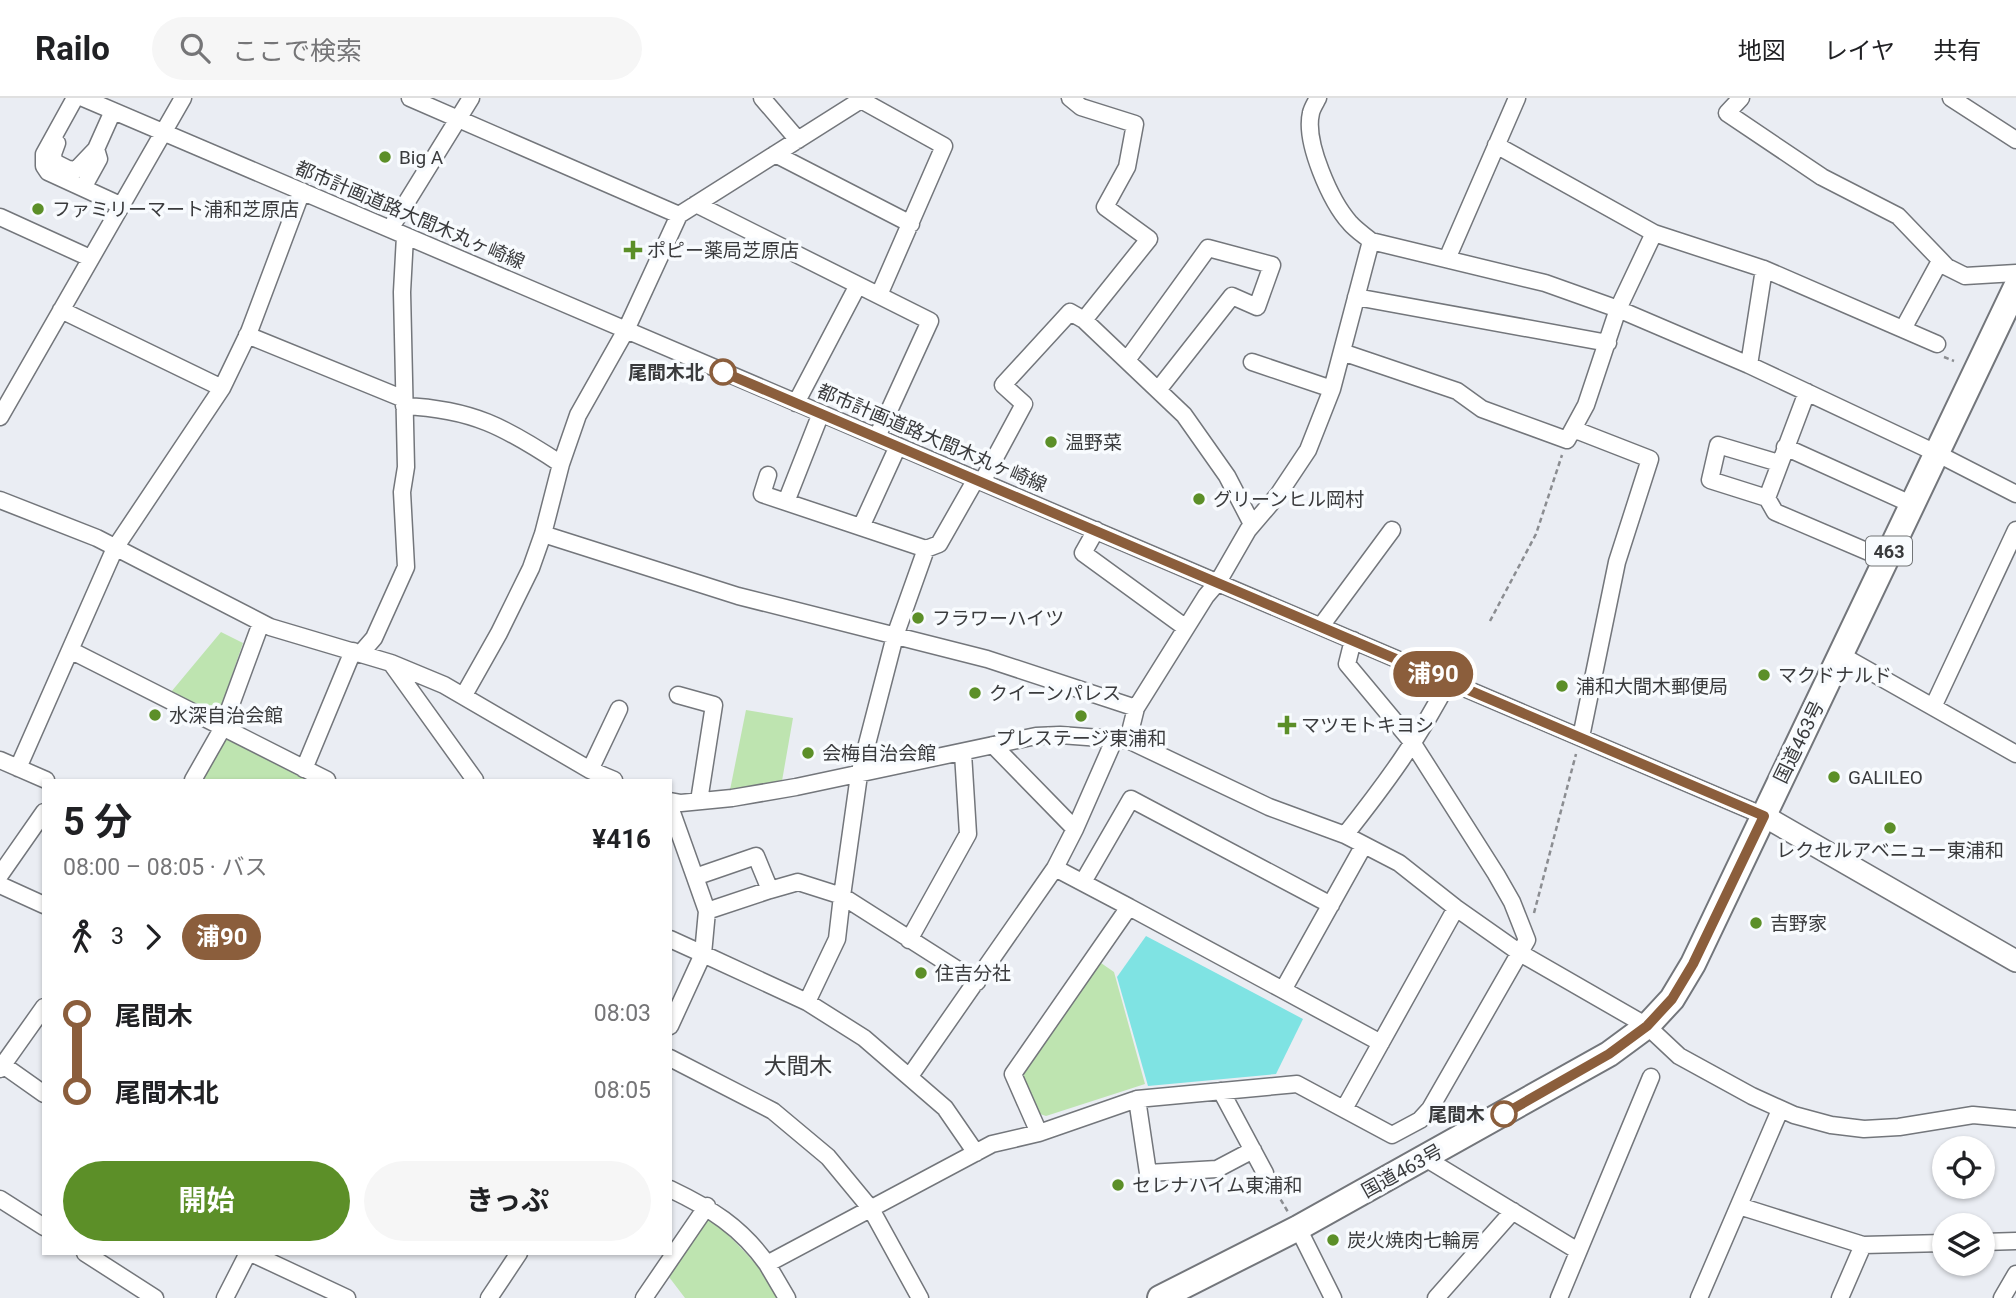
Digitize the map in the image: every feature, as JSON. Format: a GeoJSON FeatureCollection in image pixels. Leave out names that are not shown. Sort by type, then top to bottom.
{"type":"FeatureCollection","features":[{"type":"Feature","properties":{"kind":"highway","name":"国道463号"},"geometry":{"type":"LineString","coordinates":[[1160,1298],[1298,1228],[1581,1071],[1647,1026],[1672,999],[1693,964],[2016,287]]}},
{"type":"Feature","properties":{"kind":"main road"},"geometry":{"type":"LineString","coordinates":[[1764,816],[2016,961]]}},
{"type":"Feature","properties":{"kind":"street"},"geometry":{"type":"LineString","coordinates":[[75,98],[44,154],[48,172],[120,205]]}},
{"type":"Feature","properties":{"kind":"street","name":"都市計画道路大間木丸ヶ崎線"},"geometry":{"type":"LineString","coordinates":[[83,98],[1764,816]]}},
{"type":"Feature","properties":{"kind":"street"},"geometry":{"type":"LineString","coordinates":[[0,417],[183,98]]}},
{"type":"Feature","properties":{"kind":"street"},"geometry":{"type":"LineString","coordinates":[[410,98],[679,215]]}},
{"type":"Feature","properties":{"kind":"street"},"geometry":{"type":"LineString","coordinates":[[390,229],[471,98]]}},
{"type":"Feature","properties":{"kind":"street"},"geometry":{"type":"LineString","coordinates":[[762,98],[798,140]]}},
{"type":"Feature","properties":{"kind":"street"},"geometry":{"type":"LineString","coordinates":[[1070,98],[1082,107],[1135,124],[1127,167],[1105,208],[1149,239],[1084,320]]}},
{"type":"Feature","properties":{"kind":"street"},"geometry":{"type":"LineString","coordinates":[[1318,98],[1311,113],[1312,139],[1321,171],[1335,203],[1351,224],[1371,241],[1545,283],[1618,309],[1749,365],[1936,453],[2016,494]]}},
{"type":"Feature","properties":{"kind":"street"},"geometry":{"type":"LineString","coordinates":[[1447,259],[1517,98]]}},
{"type":"Feature","properties":{"kind":"street"},"geometry":{"type":"LineString","coordinates":[[1741,98],[1727,113],[1822,177],[1898,216],[1940,261],[1965,276],[2016,273]]}},
{"type":"Feature","properties":{"kind":"street"},"geometry":{"type":"LineString","coordinates":[[1951,98],[2016,140]]}},
{"type":"Feature","properties":{"kind":"street"},"geometry":{"type":"LineString","coordinates":[[464,695],[517,598],[544,534],[561,464],[578,415],[626,330],[679,215],[863,99],[944,146],[879,295]]}},
{"type":"Feature","properties":{"kind":"street"},"geometry":{"type":"LineString","coordinates":[[61,125],[62,132],[53,154],[54,162],[76,170],[96,149],[113,111]]}},
{"type":"Feature","properties":{"kind":"street"},"geometry":{"type":"LineString","coordinates":[[1496,145],[1654,233],[1764,269],[1937,344]]}},
{"type":"Feature","properties":{"kind":"street"},"geometry":{"type":"LineString","coordinates":[[83,188],[99,159],[96,149]]}},
{"type":"Feature","properties":{"kind":"street"},"geometry":{"type":"LineString","coordinates":[[775,154],[911,224]]}},
{"type":"Feature","properties":{"kind":"street"},"geometry":{"type":"LineString","coordinates":[[18,768],[115,548],[222,387],[247,335],[302,191]]}},
{"type":"Feature","properties":{"kind":"street"},"geometry":{"type":"LineString","coordinates":[[696,204],[930,321],[877,437]]}},
{"type":"Feature","properties":{"kind":"street"},"geometry":{"type":"LineString","coordinates":[[0,217],[90,258]]}},
{"type":"Feature","properties":{"kind":"street"},"geometry":{"type":"LineString","coordinates":[[1570,434],[1586,405],[1618,309],[1654,233]]}},
{"type":"Feature","properties":{"kind":"street"},"geometry":{"type":"LineString","coordinates":[[304,769],[357,652],[374,638],[406,567],[402,492],[406,467],[402,271],[405,236]]}},
{"type":"Feature","properties":{"kind":"street"},"geometry":{"type":"LineString","coordinates":[[910,1076],[1055,867],[1136,708],[1218,582],[1252,524],[1278,495],[1308,450],[1332,389],[1371,241]]}},
{"type":"Feature","properties":{"kind":"street"},"geometry":{"type":"LineString","coordinates":[[1127,360],[1208,248],[1272,265],[1257,307],[1232,296],[1158,390]]}},
{"type":"Feature","properties":{"kind":"street"},"geometry":{"type":"LineString","coordinates":[[1903,329],[1940,261]]}},
{"type":"Feature","properties":{"kind":"street"},"geometry":{"type":"LineString","coordinates":[[1749,365],[1764,269]]}},
{"type":"Feature","properties":{"kind":"street"},"geometry":{"type":"LineString","coordinates":[[796,403],[858,285]]}},
{"type":"Feature","properties":{"kind":"street"},"geometry":{"type":"LineString","coordinates":[[1356,297],[1608,343]]}},
{"type":"Feature","properties":{"kind":"street"},"geometry":{"type":"LineString","coordinates":[[61,310],[222,387]]}},
{"type":"Feature","properties":{"kind":"street"},"geometry":{"type":"LineString","coordinates":[[768,475],[762,494],[926,549],[939,544],[1024,404],[1003,385],[1070,312],[1084,320],[1184,415],[1227,477],[1252,524]]}},
{"type":"Feature","properties":{"kind":"street"},"geometry":{"type":"LineString","coordinates":[[247,335],[404,402],[440,407],[501,427],[561,464]]}},
{"type":"Feature","properties":{"kind":"street"},"geometry":{"type":"LineString","coordinates":[[1342,352],[1457,391],[1482,409],[1650,459],[1617,562],[1581,737]]}},
{"type":"Feature","properties":{"kind":"street"},"geometry":{"type":"LineString","coordinates":[[1252,362],[1332,389]]}},
{"type":"Feature","properties":{"kind":"street"},"geometry":{"type":"LineString","coordinates":[[1767,498],[1807,392]]}},
{"type":"Feature","properties":{"kind":"street"},"geometry":{"type":"LineString","coordinates":[[786,502],[821,413]]}},
{"type":"Feature","properties":{"kind":"street"},"geometry":{"type":"LineString","coordinates":[[1779,463],[1718,445],[1710,480],[1767,498],[1775,512],[1885,559]]}},
{"type":"Feature","properties":{"kind":"street"},"geometry":{"type":"LineString","coordinates":[[861,527],[898,446]]}},
{"type":"Feature","properties":{"kind":"street"},"geometry":{"type":"LineString","coordinates":[[1785,447],[1911,504]]}},
{"type":"Feature","properties":{"kind":"street"},"geometry":{"type":"LineString","coordinates":[[0,500],[115,548],[261,623],[391,663],[464,695],[602,777],[620,709]]}},
{"type":"Feature","properties":{"kind":"street"},"geometry":{"type":"LineString","coordinates":[[1096,530],[1083,553],[1186,628]]}},
{"type":"Feature","properties":{"kind":"street"},"geometry":{"type":"LineString","coordinates":[[1321,626],[1392,530]]}},
{"type":"Feature","properties":{"kind":"street"},"geometry":{"type":"LineString","coordinates":[[1933,707],[2016,530]]}},
{"type":"Feature","properties":{"kind":"street"},"geometry":{"type":"LineString","coordinates":[[544,534],[738,596],[987,659],[1136,708]]}},
{"type":"Feature","properties":{"kind":"street"},"geometry":{"type":"LineString","coordinates":[[807,1002],[837,939],[859,775],[895,636],[926,549]]}},
{"type":"Feature","properties":{"kind":"street"},"geometry":{"type":"LineString","coordinates":[[194,779],[222,729],[261,623]]}},
{"type":"Feature","properties":{"kind":"street"},"geometry":{"type":"LineString","coordinates":[[766,1264],[992,1144],[1039,1133],[1137,1099],[1297,1084],[1392,1135],[1426,1115],[1524,946],[1512,902],[1496,874],[1412,742],[1347,664],[1353,640]]}},
{"type":"Feature","properties":{"kind":"street"},"geometry":{"type":"LineString","coordinates":[[70,650],[325,779]]}},
{"type":"Feature","properties":{"kind":"street"},"geometry":{"type":"LineString","coordinates":[[1841,655],[1933,707],[2014,748]]}},
{"type":"Feature","properties":{"kind":"street"},"geometry":{"type":"LineString","coordinates":[[391,663],[474,779]]}},
{"type":"Feature","properties":{"kind":"street"},"geometry":{"type":"LineString","coordinates":[[1345,835],[1375,797],[1432,714],[1449,680]]}},
{"type":"Feature","properties":{"kind":"street"},"geometry":{"type":"LineString","coordinates":[[678,695],[714,705],[698,801]]}},
{"type":"Feature","properties":{"kind":"street"},"geometry":{"type":"LineString","coordinates":[[672,801],[681,803],[753,794],[859,775],[1047,735],[1122,739],[1269,807],[1345,835],[1399,863],[1456,908],[1524,946],[1647,1026],[1679,1056],[1780,1110],[1814,1122],[1853,1129],[1899,1127],[1973,1115],[2016,1119]]}},
{"type":"Feature","properties":{"kind":"street"},"geometry":{"type":"LineString","coordinates":[[993,745],[1075,829]]}},
{"type":"Feature","properties":{"kind":"street"},"geometry":{"type":"LineString","coordinates":[[909,940],[968,834],[963,753]]}},
{"type":"Feature","properties":{"kind":"street"},"geometry":{"type":"LineString","coordinates":[[0,760],[45,779]]}},
{"type":"Feature","properties":{"kind":"street"},"geometry":{"type":"LineString","coordinates":[[1083,883],[1131,799],[1331,905]]}},
{"type":"Feature","properties":{"kind":"street"},"geometry":{"type":"LineString","coordinates":[[672,813],[707,911],[703,954],[672,1022]]}},
{"type":"Feature","properties":{"kind":"street"},"geometry":{"type":"LineString","coordinates":[[0,875],[42,815]]}},
{"type":"Feature","properties":{"kind":"street"},"geometry":{"type":"LineString","coordinates":[[1283,990],[1364,845]]}},
{"type":"Feature","properties":{"kind":"street"},"geometry":{"type":"LineString","coordinates":[[695,877],[756,856],[770,890]]}},
{"type":"Feature","properties":{"kind":"street"},"geometry":{"type":"LineString","coordinates":[[1055,867],[1381,1042]]}},
{"type":"Feature","properties":{"kind":"street"},"geometry":{"type":"LineString","coordinates":[[707,911],[798,882],[842,896],[977,982]]}},
{"type":"Feature","properties":{"kind":"street"},"geometry":{"type":"LineString","coordinates":[[0,885],[42,904]]}},
{"type":"Feature","properties":{"kind":"street"},"geometry":{"type":"LineString","coordinates":[[1039,1133],[1013,1074],[1129,907]]}},
{"type":"Feature","properties":{"kind":"street"},"geometry":{"type":"LineString","coordinates":[[1344,1109],[1456,908]]}},
{"type":"Feature","properties":{"kind":"street"},"geometry":{"type":"LineString","coordinates":[[672,940],[807,1002],[864,1038],[945,1108],[976,1153]]}},
{"type":"Feature","properties":{"kind":"street"},"geometry":{"type":"LineString","coordinates":[[42,1010],[1,1067],[42,1093]]}},
{"type":"Feature","properties":{"kind":"street"},"geometry":{"type":"LineString","coordinates":[[672,1059],[773,1111],[828,1157],[871,1209],[919,1298]]}},
{"type":"Feature","properties":{"kind":"street"},"geometry":{"type":"LineString","coordinates":[[1559,1298],[1651,1077]]}},
{"type":"Feature","properties":{"kind":"street"},"geometry":{"type":"LineString","coordinates":[[1221,1091],[1265,1173]]}},
{"type":"Feature","properties":{"kind":"street"},"geometry":{"type":"LineString","coordinates":[[1137,1099],[1148,1173],[1217,1169],[1253,1150]]}},
{"type":"Feature","properties":{"kind":"street"},"geometry":{"type":"LineString","coordinates":[[1699,1298],[1780,1110]]}},
{"type":"Feature","properties":{"kind":"street"},"geometry":{"type":"LineString","coordinates":[[1425,1158],[1578,1251]]}},
{"type":"Feature","properties":{"kind":"street"},"geometry":{"type":"LineString","coordinates":[[672,1190],[706,1206],[736,1230],[766,1264],[787,1298]]}},
{"type":"Feature","properties":{"kind":"street"},"geometry":{"type":"LineString","coordinates":[[0,1199],[42,1226]]}},
{"type":"Feature","properties":{"kind":"street"},"geometry":{"type":"LineString","coordinates":[[644,1298],[706,1206]]}},
{"type":"Feature","properties":{"kind":"street"},"geometry":{"type":"LineString","coordinates":[[1739,1206],[1863,1245],[1932,1243]]}},
{"type":"Feature","properties":{"kind":"street"},"geometry":{"type":"LineString","coordinates":[[1436,1298],[1513,1211]]}},
{"type":"Feature","properties":{"kind":"street"},"geometry":{"type":"LineString","coordinates":[[1298,1228],[1334,1298]]}},
{"type":"Feature","properties":{"kind":"street"},"geometry":{"type":"LineString","coordinates":[[1995,1242],[2016,1241]]}},
{"type":"Feature","properties":{"kind":"street"},"geometry":{"type":"LineString","coordinates":[[1840,1298],[1863,1245]]}},
{"type":"Feature","properties":{"kind":"street"},"geometry":{"type":"LineString","coordinates":[[88,1255],[155,1298]]}},
{"type":"Feature","properties":{"kind":"street"},"geometry":{"type":"LineString","coordinates":[[225,1298],[248,1255]]}},
{"type":"Feature","properties":{"kind":"street"},"geometry":{"type":"LineString","coordinates":[[253,1255],[347,1298]]}},
{"type":"Feature","properties":{"kind":"street"},"geometry":{"type":"LineString","coordinates":[[489,1298],[515,1255]]}},
{"type":"Feature","properties":{"kind":"street"},"geometry":{"type":"LineString","coordinates":[[2002,1298],[2016,1274]]}},
{"type":"Feature","properties":{"kind":"path"},"geometry":{"type":"LineString","coordinates":[[1490,621],[1536,534],[1570,434]]}},
{"type":"Feature","properties":{"kind":"path"},"geometry":{"type":"LineString","coordinates":[[1524,946],[1581,737]]}},
{"type":"Feature","properties":{"kind":"path"},"geometry":{"type":"LineString","coordinates":[[1265,1173],[1298,1228]]}},
{"type":"Feature","properties":{"kind":"green space"},"geometry":{"type":"Polygon","coordinates":[[[221,632],[243,643],[219,713],[213,715],[171,692],[221,632]]]}},
{"type":"Feature","properties":{"kind":"green space"},"geometry":{"type":"Polygon","coordinates":[[[746,710],[793,718],[782,781],[730,790],[746,710]]]}},
{"type":"Feature","properties":{"kind":"green space"},"geometry":{"type":"Polygon","coordinates":[[[228,738],[310,779],[202,779],[222,739],[228,738]]]}},
{"type":"Feature","properties":{"kind":"green space"},"geometry":{"type":"Polygon","coordinates":[[[1101,963],[1114,972],[1145,1084],[1046,1116],[1040,1114],[1023,1079],[1025,1067],[1101,963]]]}},
{"type":"Feature","properties":{"kind":"green space"},"geometry":{"type":"Polygon","coordinates":[[[712,1220],[757,1266],[779,1298],[685,1298],[669,1277],[705,1221],[712,1220]]]}},
{"type":"Feature","properties":{"kind":"water"},"geometry":{"type":"Polygon","coordinates":[[[1146,936],[1303,1019],[1276,1074],[1148,1086],[1117,977],[1146,936]]]}},
{"type":"Feature","properties":{"kind":"bus line","name":"浦90"},"geometry":{"type":"LineString","coordinates":[[723,372],[1764,816],[1693,964],[1672,999],[1647,1026],[1609,1054],[1504,1114]]}},
{"type":"Feature","properties":{"kind":"place","name":"Big A"},"geometry":{"type":"Point","coordinates":[385,157]}},
{"type":"Feature","properties":{"kind":"place","name":"ファミリーマート浦和芝原店"},"geometry":{"type":"Point","coordinates":[38,209]}},
{"type":"Feature","properties":{"kind":"place","name":"ポピー薬局芝原店"},"geometry":{"type":"Point","coordinates":[633,250]}},
{"type":"Feature","properties":{"kind":"place","name":"尾間木北"},"geometry":{"type":"Point","coordinates":[723,372]}},
{"type":"Feature","properties":{"kind":"place","name":"温野菜"},"geometry":{"type":"Point","coordinates":[1051,442]}},
{"type":"Feature","properties":{"kind":"place","name":"グリーンヒル岡村"},"geometry":{"type":"Point","coordinates":[1199,499]}},
{"type":"Feature","properties":{"kind":"place","name":"フラワーハイツ"},"geometry":{"type":"Point","coordinates":[918,618]}},
{"type":"Feature","properties":{"kind":"place","name":"マクドナルド"},"geometry":{"type":"Point","coordinates":[1764,675]}},
{"type":"Feature","properties":{"kind":"place","name":"浦和大間木郵便局"},"geometry":{"type":"Point","coordinates":[1562,686]}},
{"type":"Feature","properties":{"kind":"place","name":"クイーンパレス"},"geometry":{"type":"Point","coordinates":[975,693]}},
{"type":"Feature","properties":{"kind":"place","name":"水深自治会館"},"geometry":{"type":"Point","coordinates":[155,715]}},
{"type":"Feature","properties":{"kind":"place","name":"プレステージ東浦和"},"geometry":{"type":"Point","coordinates":[1081,716]}},
{"type":"Feature","properties":{"kind":"place","name":"マツモトキヨシ"},"geometry":{"type":"Point","coordinates":[1287,725]}},
{"type":"Feature","properties":{"kind":"place","name":"会梅自治会館"},"geometry":{"type":"Point","coordinates":[808,753]}},
{"type":"Feature","properties":{"kind":"place","name":"GALILEO"},"geometry":{"type":"Point","coordinates":[1834,777]}},
{"type":"Feature","properties":{"kind":"place","name":"レクセルアベニュー東浦和"},"geometry":{"type":"Point","coordinates":[1890,828]}},
{"type":"Feature","properties":{"kind":"place","name":"吉野家"},"geometry":{"type":"Point","coordinates":[1756,923]}},
{"type":"Feature","properties":{"kind":"place","name":"住吉分社"},"geometry":{"type":"Point","coordinates":[921,973]}},
{"type":"Feature","properties":{"kind":"place","name":"尾間木"},"geometry":{"type":"Point","coordinates":[1504,1114]}},
{"type":"Feature","properties":{"kind":"place","name":"セレナハイム東浦和"},"geometry":{"type":"Point","coordinates":[1118,1185]}},
{"type":"Feature","properties":{"kind":"place","name":"炭火焼肉七輪房"},"geometry":{"type":"Point","coordinates":[1333,1240]}},
{"type":"Feature","properties":{"kind":"district","name":"大間木"},"geometry":{"type":"Point","coordinates":[798,1066]}}]}
